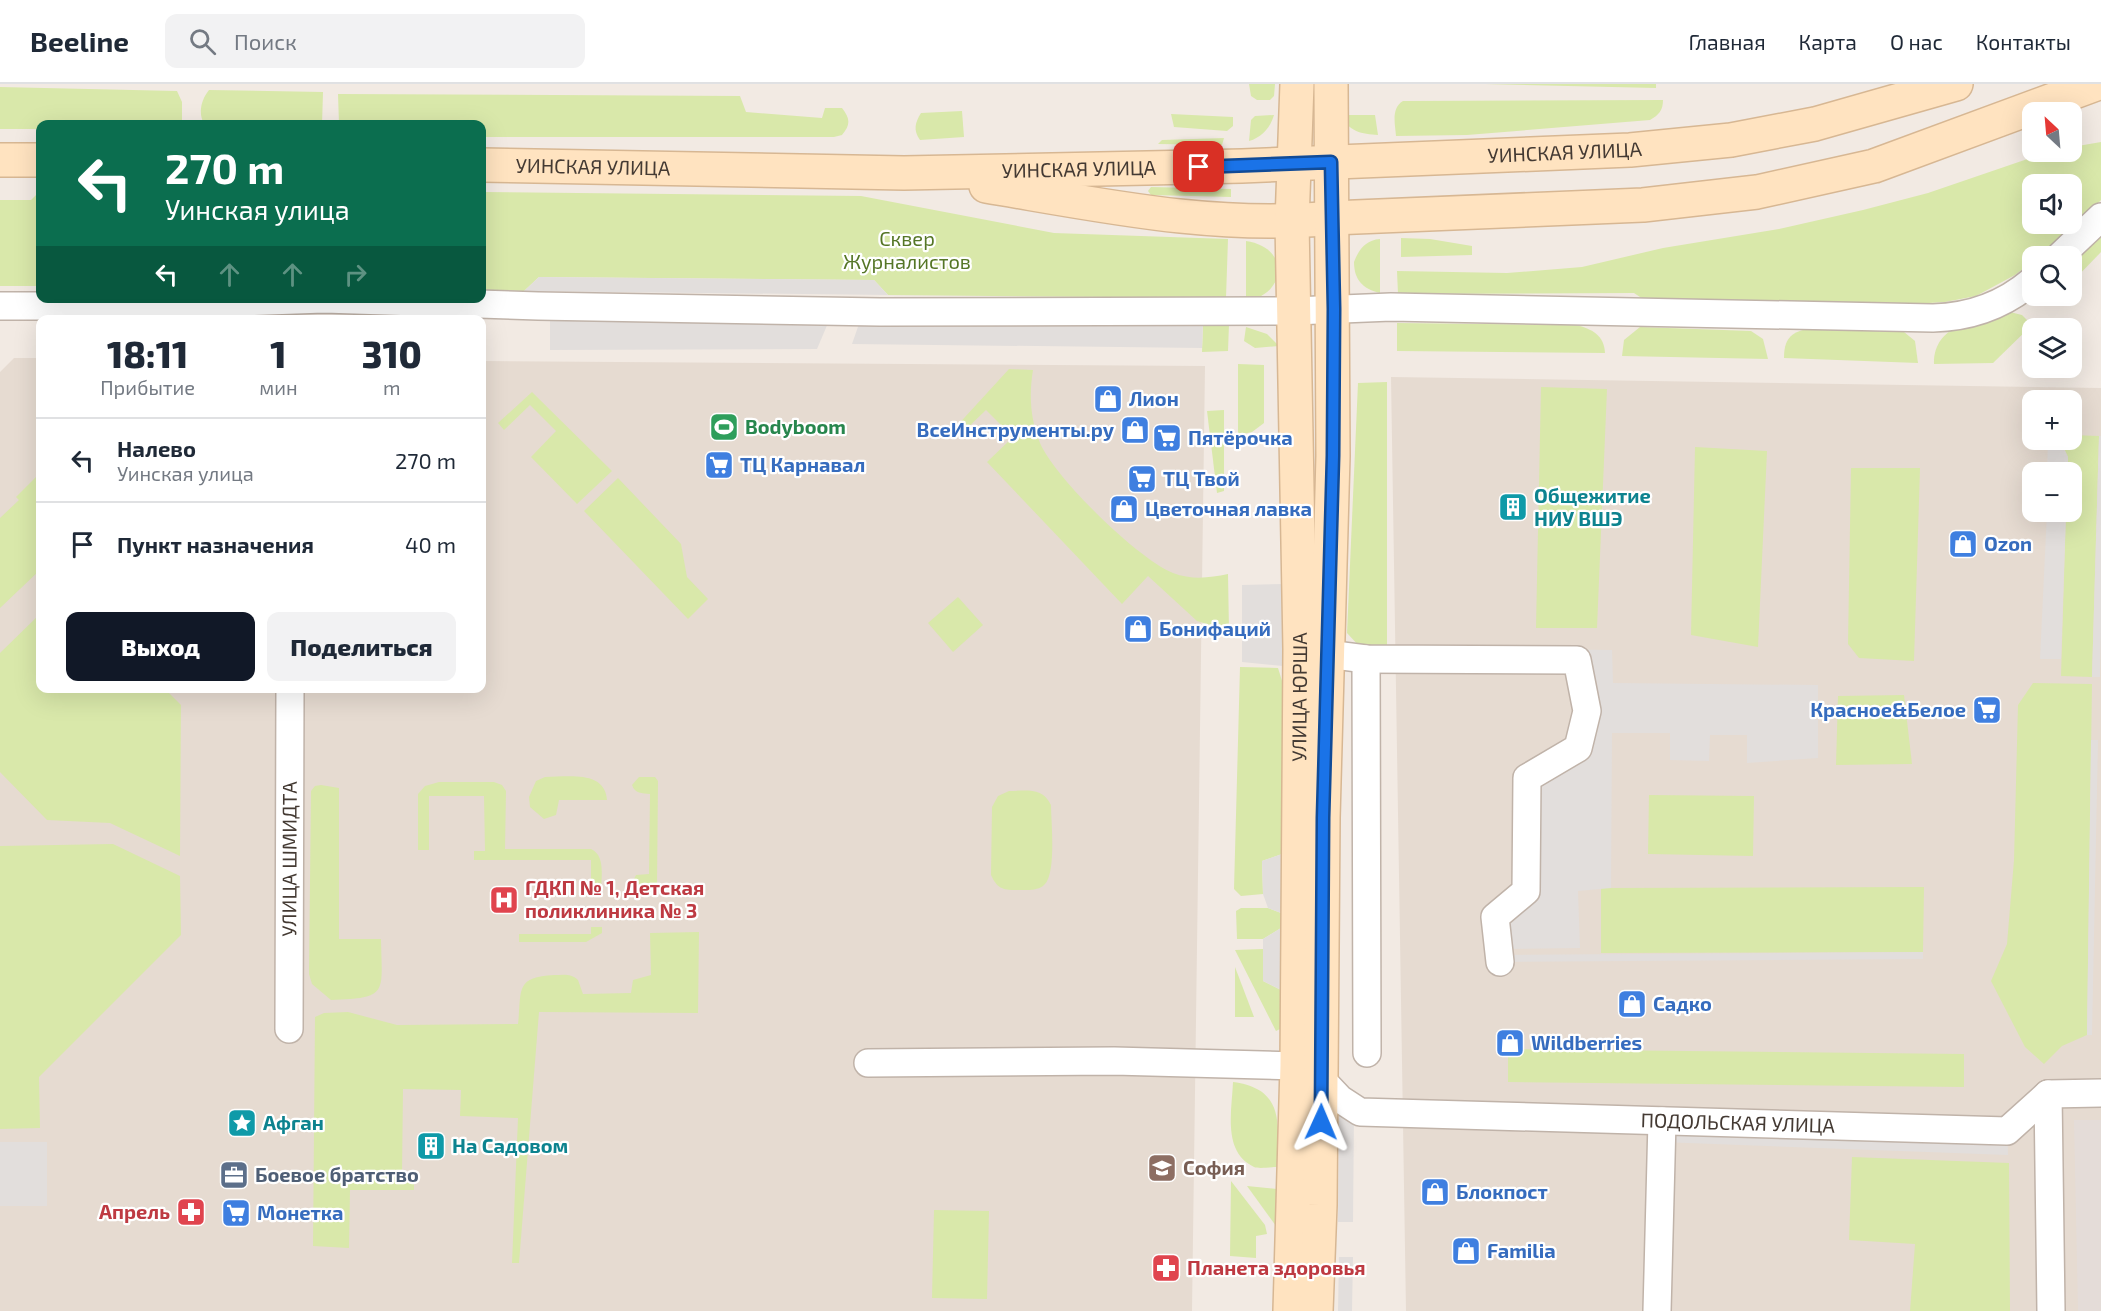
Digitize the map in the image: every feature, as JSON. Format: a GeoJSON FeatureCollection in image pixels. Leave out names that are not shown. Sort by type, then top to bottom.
{"type":"FeatureCollection","features":[{"type":"Feature","properties":{"kind":"main road","name":"УЛИЦА ЮРША"},"geometry":{"type":"LineString","coordinates":[[1297,84],[1292,222],[1294,311],[1314,652]]}},
{"type":"Feature","properties":{"kind":"main road","name":"УЛИЦА ЮРША"},"geometry":{"type":"LineString","coordinates":[[1316,1311],[1310,1073],[1314,652],[1334,309],[1331,84]]}},
{"type":"Feature","properties":{"kind":"main road"},"geometry":{"type":"LineString","coordinates":[[1815,124],[1899,84]]}},
{"type":"Feature","properties":{"kind":"main road","name":"УИНСКАЯ УЛИЦА"},"geometry":{"type":"LineString","coordinates":[[486,165],[904,173],[1293,164],[1630,150],[1731,140],[1815,124],[1956,84]]}},
{"type":"Feature","properties":{"kind":"main road"},"geometry":{"type":"LineString","coordinates":[[904,173],[1137,211],[1292,222],[1332,218],[1643,205],[1757,192],[1874,166],[2096,84]]}},
{"type":"Feature","properties":{"kind":"main road"},"geometry":{"type":"LineString","coordinates":[[2012,116],[2101,94]]}},
{"type":"Feature","properties":{"kind":"main road"},"geometry":{"type":"LineString","coordinates":[[0,160],[36,160]]}},
{"type":"Feature","properties":{"kind":"main road","name":"УЛИЦА ЮРША"},"geometry":{"type":"LineString","coordinates":[[1290,1311],[1310,1073]]}},
{"type":"Feature","properties":{"kind":"street"},"geometry":{"type":"LineString","coordinates":[[2071,246],[2101,217]]}},
{"type":"Feature","properties":{"kind":"street"},"geometry":{"type":"LineString","coordinates":[[446,303],[887,313],[1294,311],[1391,307],[1956,318],[1977,313],[2022,289]]}},
{"type":"Feature","properties":{"kind":"street"},"geometry":{"type":"LineString","coordinates":[[0,306],[210,303]]}},
{"type":"Feature","properties":{"kind":"street"},"geometry":{"type":"LineString","coordinates":[[1314,652],[1366,659],[1577,660],[1587,711],[1578,748],[1527,778],[1526,891],[1495,917],[1500,962]]}},
{"type":"Feature","properties":{"kind":"street"},"geometry":{"type":"LineString","coordinates":[[1366,659],[1367,1053]]}},
{"type":"Feature","properties":{"kind":"street","name":"УЛИЦА ШМИДТА"},"geometry":{"type":"LineString","coordinates":[[289,1029],[290,693]]}},
{"type":"Feature","properties":{"kind":"street"},"geometry":{"type":"LineString","coordinates":[[868,1064],[1114,1061],[1310,1073]]}},
{"type":"Feature","properties":{"kind":"street","name":"ПОДОЛЬСКАЯ УЛИЦА"},"geometry":{"type":"LineString","coordinates":[[1310,1073],[1340,1099],[1360,1112],[2007,1131],[2048,1094]]}},
{"type":"Feature","properties":{"kind":"street"},"geometry":{"type":"LineString","coordinates":[[2051,1311],[2048,1094],[2101,1093]]}},
{"type":"Feature","properties":{"kind":"street"},"geometry":{"type":"LineString","coordinates":[[1658,1311],[1662,1121]]}},
{"type":"Feature","properties":{"kind":"shaded area"},"geometry":{"type":"Polygon","coordinates":[[[539,277],[874,280],[888,295],[524,291],[539,277]]]}},
{"type":"Feature","properties":{"kind":"shaded area"},"geometry":{"type":"Polygon","coordinates":[[[550,312],[831,316],[817,349],[550,350],[550,312]]]}},
{"type":"Feature","properties":{"kind":"shaded area"},"geometry":{"type":"Polygon","coordinates":[[[860,321],[1203,324],[1202,348],[852,344],[860,321]]]}},
{"type":"Feature","properties":{"kind":"shaded area"},"geometry":{"type":"Polygon","coordinates":[[[14,358],[36,358],[36,693],[486,693],[486,361],[1205,366],[1192,1311],[0,1311],[0,372],[14,358]]]}},
{"type":"Feature","properties":{"kind":"shaded area"},"geometry":{"type":"Polygon","coordinates":[[[1391,377],[2101,388],[2101,1311],[1406,1311],[1391,377]]]}},
{"type":"Feature","properties":{"kind":"shaded area"},"geometry":{"type":"Polygon","coordinates":[[[2099,436],[2101,436],[2100,677],[2092,677],[2099,436]]]}},
{"type":"Feature","properties":{"kind":"shaded area"},"geometry":{"type":"Polygon","coordinates":[[[2048,450],[2065,450],[2068,457],[2068,462],[2047,462],[2048,450]]]}},
{"type":"Feature","properties":{"kind":"shaded area"},"geometry":{"type":"Polygon","coordinates":[[[2047,522],[2066,522],[2061,659],[2040,659],[2047,522]]]}},
{"type":"Feature","properties":{"kind":"shaded area"},"geometry":{"type":"Polygon","coordinates":[[[1283,584],[1283,666],[1242,662],[1242,585],[1283,584]]]}},
{"type":"Feature","properties":{"kind":"shaded area"},"geometry":{"type":"Polygon","coordinates":[[[1409,647],[1612,650],[1613,683],[1818,685],[1818,758],[1747,763],[1747,735],[1710,735],[1709,761],[1670,760],[1670,733],[1612,733],[1611,888],[1578,891],[1580,948],[1499,949],[1495,917],[1526,891],[1527,778],[1578,747],[1577,661],[1409,647]]]}},
{"type":"Feature","properties":{"kind":"shaded area"},"geometry":{"type":"Polygon","coordinates":[[[2091,740],[2098,740],[2092,1035],[2087,1035],[2091,740]]]}},
{"type":"Feature","properties":{"kind":"shaded area"},"geometry":{"type":"Polygon","coordinates":[[[1282,854],[1281,913],[1268,908],[1263,894],[1262,861],[1282,854]]]}},
{"type":"Feature","properties":{"kind":"shaded area"},"geometry":{"type":"Polygon","coordinates":[[[1281,928],[1281,990],[1263,981],[1263,939],[1281,928]]]}},
{"type":"Feature","properties":{"kind":"shaded area"},"geometry":{"type":"Polygon","coordinates":[[[1923,952],[1923,959],[1500,962],[1500,955],[1923,952]]]}},
{"type":"Feature","properties":{"kind":"shaded area"},"geometry":{"type":"Polygon","coordinates":[[[1339,1114],[1354,1114],[1353,1222],[1338,1222],[1339,1114]]]}},
{"type":"Feature","properties":{"kind":"shaded area"},"geometry":{"type":"Polygon","coordinates":[[[2074,1120],[2101,1120],[2101,1311],[2078,1311],[2074,1120]]]}},
{"type":"Feature","properties":{"kind":"shaded area"},"geometry":{"type":"Polygon","coordinates":[[[2007,1122],[2008,1155],[1661,1142],[1661,1132],[2007,1122]]]}},
{"type":"Feature","properties":{"kind":"shaded area"},"geometry":{"type":"Polygon","coordinates":[[[0,1142],[47,1142],[47,1206],[0,1206],[0,1142]]]}},
{"type":"Feature","properties":{"kind":"shaded area"},"geometry":{"type":"Polygon","coordinates":[[[1339,1257],[1353,1257],[1352,1311],[1338,1311],[1339,1257]]]}},
{"type":"Feature","properties":{"kind":"green space"},"geometry":{"type":"Polygon","coordinates":[[[1249,84],[1275,84],[1274,96],[1270,100],[1257,100],[1251,96],[1249,84]]]}},
{"type":"Feature","properties":{"kind":"green space"},"geometry":{"type":"Polygon","coordinates":[[[1485,84],[1656,84],[1656,88],[1485,84]]]}},
{"type":"Feature","properties":{"kind":"green space"},"geometry":{"type":"Polygon","coordinates":[[[0,87],[177,91],[182,102],[182,120],[36,120],[36,129],[0,129],[0,87]]]}},
{"type":"Feature","properties":{"kind":"green space"},"geometry":{"type":"Polygon","coordinates":[[[209,90],[323,92],[322,120],[203,120],[201,107],[209,90]]]}},
{"type":"Feature","properties":{"kind":"green space"},"geometry":{"type":"Polygon","coordinates":[[[338,94],[740,96],[746,112],[822,118],[825,108],[842,108],[847,115],[848,122],[842,135],[834,137],[486,137],[486,120],[339,120],[338,94]]]}},
{"type":"Feature","properties":{"kind":"green space"},"geometry":{"type":"Polygon","coordinates":[[[1663,100],[1660,112],[1650,120],[1467,135],[1396,136],[1395,112],[1403,101],[1663,100]]]}},
{"type":"Feature","properties":{"kind":"green space"},"geometry":{"type":"Polygon","coordinates":[[[962,111],[964,137],[920,140],[916,133],[916,126],[921,113],[962,111]]]}},
{"type":"Feature","properties":{"kind":"green space"},"geometry":{"type":"Polygon","coordinates":[[[1171,114],[1233,117],[1233,126],[1227,131],[1174,127],[1171,114]]]}},
{"type":"Feature","properties":{"kind":"green space"},"geometry":{"type":"Polygon","coordinates":[[[1274,115],[1265,131],[1249,141],[1251,120],[1255,116],[1274,115]]]}},
{"type":"Feature","properties":{"kind":"green space"},"geometry":{"type":"Polygon","coordinates":[[[1342,115],[1375,115],[1378,135],[1361,133],[1352,129],[1342,115]]]}},
{"type":"Feature","properties":{"kind":"green space"},"geometry":{"type":"Polygon","coordinates":[[[1224,138],[1222,145],[1158,144],[1162,140],[1224,138]]]}},
{"type":"Feature","properties":{"kind":"green space"},"geometry":{"type":"Polygon","coordinates":[[[2101,142],[2101,200],[2082,220],[2082,174],[2022,174],[2022,234],[2067,234],[2053,246],[2022,246],[2022,270],[1976,296],[1945,302],[1881,306],[1646,301],[1634,293],[1398,294],[1397,271],[1507,273],[1582,267],[1663,248],[1779,229],[1928,193],[2022,161],[2082,162],[2082,145],[2101,142]]]}},
{"type":"Feature","properties":{"kind":"green space"},"geometry":{"type":"Polygon","coordinates":[[[1151,187],[1231,189],[1231,197],[1151,195],[1148,191],[1151,187]]]}},
{"type":"Feature","properties":{"kind":"green space","name":"Сквер Журналистов"},"geometry":{"type":"Polygon","coordinates":[[[486,192],[861,196],[1054,233],[1228,239],[1226,298],[888,295],[874,280],[539,277],[524,291],[486,290],[486,192]]]}},
{"type":"Feature","properties":{"kind":"green space"},"geometry":{"type":"Polygon","coordinates":[[[36,195],[36,286],[0,286],[0,200],[31,200],[36,195]]]}},
{"type":"Feature","properties":{"kind":"green space"},"geometry":{"type":"Polygon","coordinates":[[[2101,231],[2101,252],[2082,272],[2082,251],[2101,231]]]}},
{"type":"Feature","properties":{"kind":"green space"},"geometry":{"type":"Polygon","coordinates":[[[1401,238],[1430,239],[1472,246],[1472,255],[1401,257],[1401,238]]]}},
{"type":"Feature","properties":{"kind":"green space"},"geometry":{"type":"Polygon","coordinates":[[[1380,239],[1380,293],[1361,283],[1354,268],[1354,262],[1364,246],[1380,239]]]}},
{"type":"Feature","properties":{"kind":"green space"},"geometry":{"type":"Polygon","coordinates":[[[1246,241],[1260,245],[1270,252],[1276,260],[1278,270],[1270,289],[1246,302],[1246,241]]]}},
{"type":"Feature","properties":{"kind":"green space"},"geometry":{"type":"Polygon","coordinates":[[[288,311],[290,315],[155,315],[152,312],[288,311]]]}},
{"type":"Feature","properties":{"kind":"green space"},"geometry":{"type":"Polygon","coordinates":[[[2010,312],[2025,318],[2022,318],[2022,335],[1993,363],[1934,364],[1936,350],[1941,339],[1950,331],[1972,321],[2010,312]]]}},
{"type":"Feature","properties":{"kind":"green space"},"geometry":{"type":"Polygon","coordinates":[[[1397,323],[1576,325],[1600,337],[1605,353],[1397,351],[1397,323]]]}},
{"type":"Feature","properties":{"kind":"green space"},"geometry":{"type":"Polygon","coordinates":[[[1203,324],[1229,324],[1228,351],[1202,352],[1203,324]]]}},
{"type":"Feature","properties":{"kind":"green space"},"geometry":{"type":"Polygon","coordinates":[[[1246,327],[1267,334],[1279,346],[1255,348],[1244,341],[1246,327]]]}},
{"type":"Feature","properties":{"kind":"green space"},"geometry":{"type":"Polygon","coordinates":[[[1640,327],[1751,331],[1763,339],[1768,359],[1622,356],[1624,340],[1640,327]]]}},
{"type":"Feature","properties":{"kind":"green space"},"geometry":{"type":"Polygon","coordinates":[[[1808,329],[1904,332],[1915,341],[1918,363],[1784,358],[1785,346],[1789,338],[1797,332],[1808,329]]]}},
{"type":"Feature","properties":{"kind":"green space"},"geometry":{"type":"Polygon","coordinates":[[[1238,364],[1264,365],[1264,423],[1252,432],[1238,435],[1238,364]]]}},
{"type":"Feature","properties":{"kind":"green space"},"geometry":{"type":"Polygon","coordinates":[[[1009,369],[1033,370],[1031,406],[1040,443],[1062,476],[1079,496],[1119,535],[1158,565],[1173,573],[1200,578],[1228,574],[1229,631],[1197,621],[1148,576],[1122,604],[987,462],[1013,437],[986,410],[960,435],[954,429],[1009,369]]]}},
{"type":"Feature","properties":{"kind":"green space"},"geometry":{"type":"Polygon","coordinates":[[[1387,382],[1387,648],[1360,647],[1347,633],[1358,383],[1387,382]]]}},
{"type":"Feature","properties":{"kind":"green space"},"geometry":{"type":"Polygon","coordinates":[[[1541,387],[1607,389],[1597,628],[1536,628],[1541,387]]]}},
{"type":"Feature","properties":{"kind":"green space"},"geometry":{"type":"Polygon","coordinates":[[[532,392],[612,471],[577,504],[531,457],[556,431],[530,405],[504,430],[498,423],[532,392]]]}},
{"type":"Feature","properties":{"kind":"green space"},"geometry":{"type":"Polygon","coordinates":[[[1224,410],[1224,491],[1217,493],[1207,411],[1224,410]]]}},
{"type":"Feature","properties":{"kind":"green space"},"geometry":{"type":"Polygon","coordinates":[[[2082,435],[2099,436],[2092,677],[2061,676],[2066,522],[2082,522],[2082,462],[2068,462],[2065,450],[2082,450],[2082,435]]]}},
{"type":"Feature","properties":{"kind":"green space"},"geometry":{"type":"Polygon","coordinates":[[[1695,447],[1767,451],[1758,647],[1691,635],[1695,447]]]}},
{"type":"Feature","properties":{"kind":"green space"},"geometry":{"type":"Polygon","coordinates":[[[1851,468],[1920,468],[1914,661],[1859,658],[1848,644],[1851,468]]]}},
{"type":"Feature","properties":{"kind":"green space"},"geometry":{"type":"Polygon","coordinates":[[[36,477],[36,574],[0,608],[0,518],[19,500],[16,497],[36,477]]]}},
{"type":"Feature","properties":{"kind":"green space"},"geometry":{"type":"Polygon","coordinates":[[[618,478],[681,544],[687,577],[708,599],[688,619],[584,511],[618,478]]]}},
{"type":"Feature","properties":{"kind":"green space"},"geometry":{"type":"Polygon","coordinates":[[[958,597],[983,625],[953,652],[928,623],[958,597]]]}},
{"type":"Feature","properties":{"kind":"green space"},"geometry":{"type":"Polygon","coordinates":[[[36,618],[36,693],[169,693],[181,705],[180,856],[110,823],[47,820],[0,772],[0,653],[36,618]]]}},
{"type":"Feature","properties":{"kind":"green space"},"geometry":{"type":"Polygon","coordinates":[[[1240,667],[1278,668],[1283,684],[1282,854],[1262,861],[1263,894],[1241,896],[1234,889],[1240,667]]]}},
{"type":"Feature","properties":{"kind":"green space"},"geometry":{"type":"Polygon","coordinates":[[[2033,683],[2092,684],[2087,1035],[2062,1046],[2044,1064],[2025,1047],[1991,981],[2007,944],[2014,860],[2018,705],[2033,683]]]}},
{"type":"Feature","properties":{"kind":"green space"},"geometry":{"type":"Polygon","coordinates":[[[1904,695],[1912,764],[1836,765],[1838,696],[1904,695]]]}},
{"type":"Feature","properties":{"kind":"green space"},"geometry":{"type":"Polygon","coordinates":[[[574,776],[593,780],[605,790],[607,800],[559,800],[556,815],[544,819],[530,807],[529,797],[536,781],[545,777],[574,776]]]}},
{"type":"Feature","properties":{"kind":"green space"},"geometry":{"type":"Polygon","coordinates":[[[639,777],[655,777],[658,781],[657,886],[636,886],[633,881],[636,875],[649,874],[650,794],[633,788],[632,785],[639,777]]]}},
{"type":"Feature","properties":{"kind":"green space"},"geometry":{"type":"Polygon","coordinates":[[[439,782],[494,782],[502,785],[506,791],[505,849],[591,849],[596,852],[601,862],[601,892],[591,892],[591,860],[474,860],[474,851],[485,851],[484,796],[429,796],[429,850],[418,850],[418,794],[425,786],[439,782]]]}},
{"type":"Feature","properties":{"kind":"green space"},"geometry":{"type":"Polygon","coordinates":[[[315,786],[339,788],[339,939],[381,939],[381,982],[373,994],[363,997],[331,1000],[312,984],[309,974],[311,791],[315,786]]]}},
{"type":"Feature","properties":{"kind":"green space"},"geometry":{"type":"Polygon","coordinates":[[[1009,791],[1039,793],[1051,805],[1052,861],[1047,881],[1037,889],[1004,889],[995,883],[991,875],[992,807],[998,796],[1009,791]]]}},
{"type":"Feature","properties":{"kind":"green space"},"geometry":{"type":"Polygon","coordinates":[[[1649,795],[1754,796],[1753,856],[1648,854],[1649,795]]]}},
{"type":"Feature","properties":{"kind":"green space"},"geometry":{"type":"Polygon","coordinates":[[[113,844],[180,876],[181,935],[39,1077],[40,1128],[0,1129],[0,846],[113,844]]]}},
{"type":"Feature","properties":{"kind":"green space"},"geometry":{"type":"Polygon","coordinates":[[[1924,887],[1923,952],[1601,953],[1601,888],[1924,887]]]}},
{"type":"Feature","properties":{"kind":"green space"},"geometry":{"type":"Polygon","coordinates":[[[1241,908],[1268,908],[1281,913],[1281,928],[1263,939],[1237,939],[1236,911],[1241,908]]]}},
{"type":"Feature","properties":{"kind":"green space"},"geometry":{"type":"Polygon","coordinates":[[[591,927],[602,927],[602,933],[586,942],[519,942],[519,934],[591,934],[591,927]]]}},
{"type":"Feature","properties":{"kind":"green space"},"geometry":{"type":"Polygon","coordinates":[[[699,932],[698,1013],[539,1012],[519,1263],[512,1263],[518,1118],[460,1116],[461,1090],[403,1089],[402,1175],[414,1176],[414,1190],[350,1190],[349,1248],[313,1246],[315,1017],[324,1013],[348,1012],[397,1025],[518,1024],[522,988],[532,979],[541,976],[567,975],[578,980],[583,994],[631,993],[633,980],[651,975],[650,933],[699,932]]]}},
{"type":"Feature","properties":{"kind":"green space"},"geometry":{"type":"Polygon","coordinates":[[[1263,949],[1263,981],[1281,990],[1280,1029],[1276,1031],[1235,950],[1263,949]]]}},
{"type":"Feature","properties":{"kind":"green space"},"geometry":{"type":"Polygon","coordinates":[[[1235,967],[1254,1017],[1235,1017],[1235,967]]]}},
{"type":"Feature","properties":{"kind":"green space"},"geometry":{"type":"Polygon","coordinates":[[[1508,1049],[1964,1054],[1964,1087],[1508,1082],[1508,1049]]]}},
{"type":"Feature","properties":{"kind":"green space"},"geometry":{"type":"Polygon","coordinates":[[[1233,1082],[1262,1092],[1270,1101],[1277,1123],[1277,1167],[1254,1167],[1237,1151],[1231,1129],[1233,1082]]]}},
{"type":"Feature","properties":{"kind":"green space"},"geometry":{"type":"Polygon","coordinates":[[[1852,1157],[2009,1163],[2010,1311],[1910,1311],[1915,1244],[1849,1240],[1852,1157]]]}},
{"type":"Feature","properties":{"kind":"green space"},"geometry":{"type":"Polygon","coordinates":[[[1231,1181],[1265,1225],[1267,1234],[1256,1236],[1256,1258],[1230,1256],[1231,1181]]]}},
{"type":"Feature","properties":{"kind":"green space"},"geometry":{"type":"Polygon","coordinates":[[[1247,1186],[1277,1189],[1276,1226],[1247,1186]]]}},
{"type":"Feature","properties":{"kind":"green space"},"geometry":{"type":"Polygon","coordinates":[[[934,1210],[989,1211],[987,1299],[932,1298],[934,1210]]]}},
{"type":"Feature","properties":{"kind":"place","name":"Лион"},"geometry":{"type":"Point","coordinates":[1108,399]}},
{"type":"Feature","properties":{"kind":"place","name":"Bodyboom"},"geometry":{"type":"Point","coordinates":[724,427]}},
{"type":"Feature","properties":{"kind":"place","name":"ВсеИнструменты.ру"},"geometry":{"type":"Point","coordinates":[1135,430]}},
{"type":"Feature","properties":{"kind":"place","name":"Пятёрочка"},"geometry":{"type":"Point","coordinates":[1167,438]}},
{"type":"Feature","properties":{"kind":"place","name":"ТЦ Карнавал"},"geometry":{"type":"Point","coordinates":[719,465]}},
{"type":"Feature","properties":{"kind":"place","name":"ТЦ Твой"},"geometry":{"type":"Point","coordinates":[1142,479]}},
{"type":"Feature","properties":{"kind":"place","name":"Общежитие НИУ ВШЭ"},"geometry":{"type":"Point","coordinates":[1513,507]}},
{"type":"Feature","properties":{"kind":"place","name":"Цветочная лавка"},"geometry":{"type":"Point","coordinates":[1124,509]}},
{"type":"Feature","properties":{"kind":"place","name":"Ozon"},"geometry":{"type":"Point","coordinates":[1963,544]}},
{"type":"Feature","properties":{"kind":"place","name":"Бонифаций"},"geometry":{"type":"Point","coordinates":[1138,629]}},
{"type":"Feature","properties":{"kind":"place","name":"Красное&Белое"},"geometry":{"type":"Point","coordinates":[1987,710]}},
{"type":"Feature","properties":{"kind":"place","name":"ГДКП № 1, Детская поликлиника № 3"},"geometry":{"type":"Point","coordinates":[504,900]}},
{"type":"Feature","properties":{"kind":"place","name":"Садко"},"geometry":{"type":"Point","coordinates":[1632,1004]}},
{"type":"Feature","properties":{"kind":"place","name":"Wildberries"},"geometry":{"type":"Point","coordinates":[1510,1043]}},
{"type":"Feature","properties":{"kind":"place","name":"Афган"},"geometry":{"type":"Point","coordinates":[242,1123]}},
{"type":"Feature","properties":{"kind":"place","name":"На Садовом"},"geometry":{"type":"Point","coordinates":[431,1146]}},
{"type":"Feature","properties":{"kind":"place","name":"София"},"geometry":{"type":"Point","coordinates":[1162,1168]}},
{"type":"Feature","properties":{"kind":"place","name":"Боевое братство"},"geometry":{"type":"Point","coordinates":[234,1175]}},
{"type":"Feature","properties":{"kind":"place","name":"Блокпост"},"geometry":{"type":"Point","coordinates":[1435,1192]}},
{"type":"Feature","properties":{"kind":"place","name":"Апрель"},"geometry":{"type":"Point","coordinates":[191,1212]}},
{"type":"Feature","properties":{"kind":"place","name":"Монетка"},"geometry":{"type":"Point","coordinates":[236,1213]}},
{"type":"Feature","properties":{"kind":"place","name":"Familia"},"geometry":{"type":"Point","coordinates":[1466,1251]}},
{"type":"Feature","properties":{"kind":"place","name":"Планета здоровья"},"geometry":{"type":"Point","coordinates":[1166,1268]}},
{"type":"Feature","properties":{"kind":"route"},"geometry":{"type":"LineString","coordinates":[[1199,167],[1331,162],[1334,376],[1323,818],[1321,1122]]}}]}
